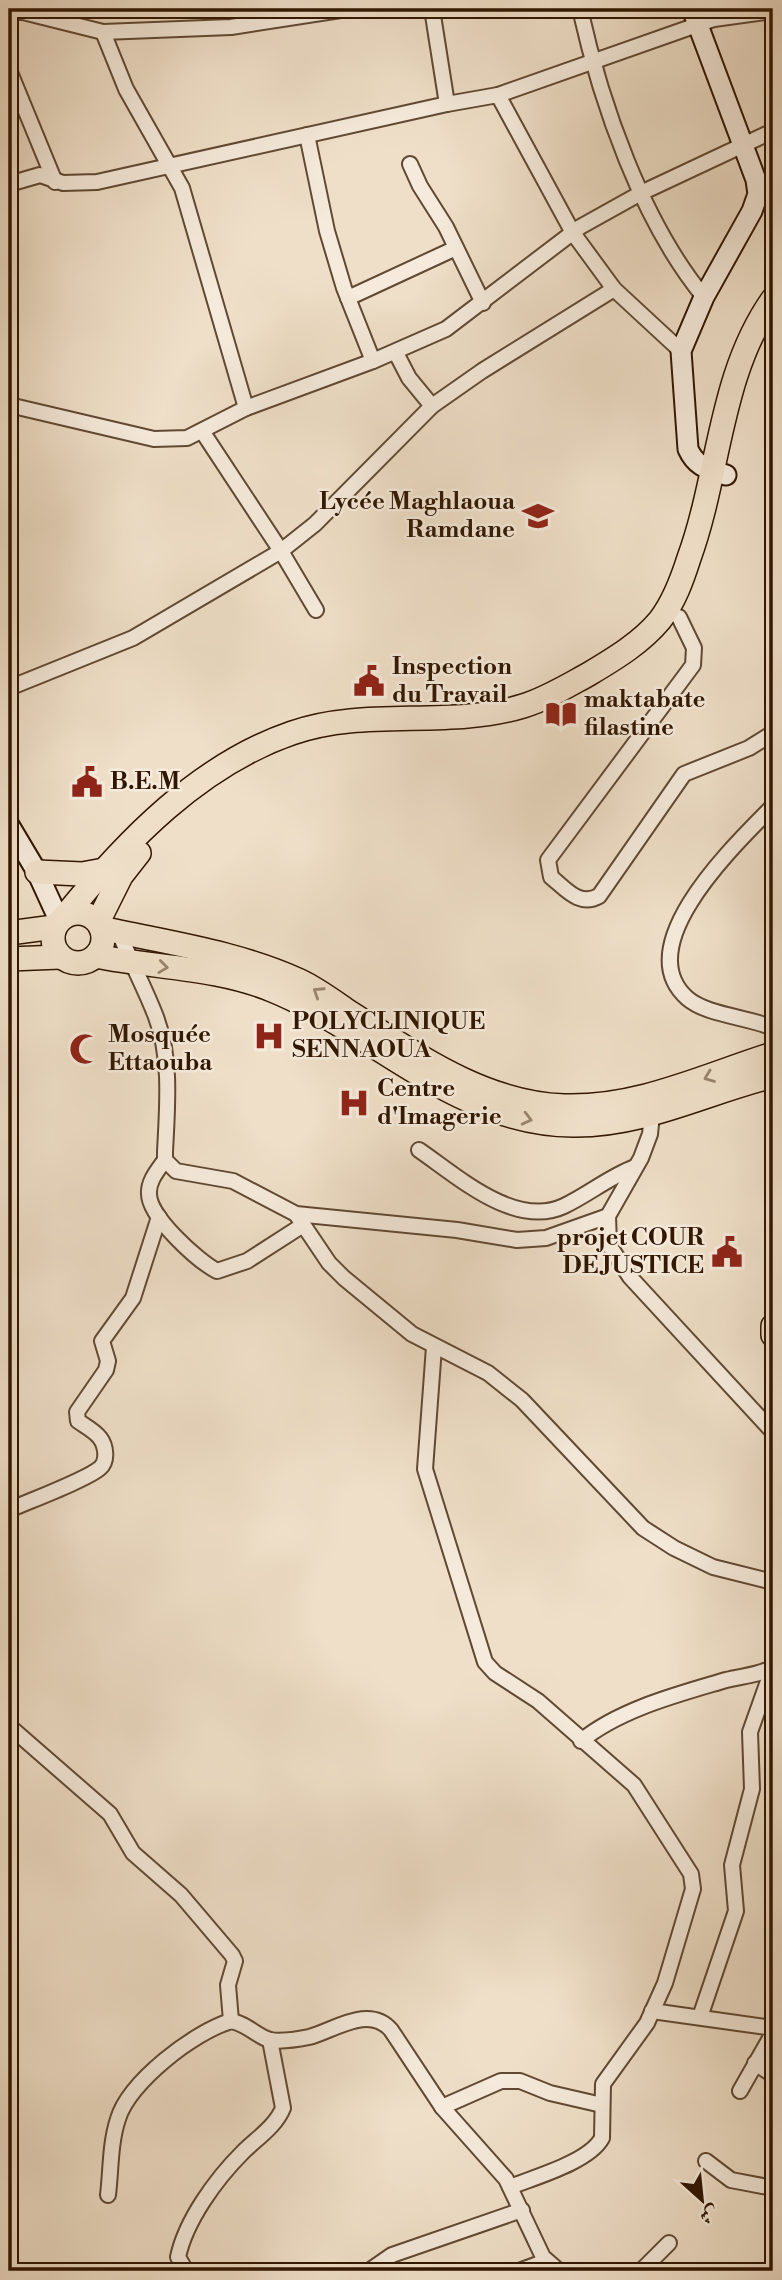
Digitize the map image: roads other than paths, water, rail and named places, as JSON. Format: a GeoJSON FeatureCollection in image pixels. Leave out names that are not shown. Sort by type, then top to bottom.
{"type":"FeatureCollection","features":[{"type":"Feature","properties":{"kind":"main road"},"geometry":{"type":"LineString","coordinates":[[96,956],[121,876],[140,852],[213,789],[304,743],[345,735],[484,727],[522,721],[566,703],[653,646],[679,617],[694,591],[715,533],[719,473],[738,365],[758,320],[773,299]]}},
{"type":"Feature","properties":{"kind":"main road"},"geometry":{"type":"LineString","coordinates":[[60,957],[52,943],[59,921],[104,870],[210,773],[250,750],[294,732],[336,722],[483,713],[523,706],[556,692],[610,662],[660,620],[677,592],[754,365],[773,323]]}},
{"type":"Feature","properties":{"kind":"main road"},"geometry":{"type":"LineString","coordinates":[[37,872],[82,874],[104,870]]}},
{"type":"Feature","properties":{"kind":"main road"},"geometry":{"type":"LineString","coordinates":[[9,933],[59,921],[79,912],[106,927],[254,961],[303,982],[437,1068],[479,1087],[521,1100],[564,1106],[607,1104],[649,1097],[773,1055]]}},
{"type":"Feature","properties":{"kind":"main road"},"geometry":{"type":"LineString","coordinates":[[9,958],[60,957],[75,963],[96,956],[237,978],[273,990],[305,1006],[420,1076],[464,1099],[535,1122],[575,1125],[652,1114],[773,1076]]}},
{"type":"Feature","properties":{"kind":"main road"},"geometry":{"type":"LineString","coordinates":[[773,1326],[773,1335]]}},
{"type":"Feature","properties":{"kind":"street"},"geometry":{"type":"LineString","coordinates":[[9,12],[23,12],[103,33],[230,27],[347,9]]}},
{"type":"Feature","properties":{"kind":"street"},"geometry":{"type":"LineString","coordinates":[[432,9],[447,104]]}},
{"type":"Feature","properties":{"kind":"street"},"geometry":{"type":"LineString","coordinates":[[580,9],[593,64],[641,193],[676,260],[704,297]]}},
{"type":"Feature","properties":{"kind":"street"},"geometry":{"type":"LineString","coordinates":[[9,184],[40,175],[55,182],[97,182],[498,95],[593,64],[694,17],[773,11]]}},
{"type":"Feature","properties":{"kind":"street"},"geometry":{"type":"LineString","coordinates":[[694,17],[757,180],[756,203],[704,297],[681,351],[688,449],[693,460],[719,473]]}},
{"type":"Feature","properties":{"kind":"street"},"geometry":{"type":"LineString","coordinates":[[103,33],[126,89],[172,166],[194,222],[246,408]]}},
{"type":"Feature","properties":{"kind":"street"},"geometry":{"type":"LineString","coordinates":[[9,70],[55,182]]}},
{"type":"Feature","properties":{"kind":"street"},"geometry":{"type":"LineString","coordinates":[[498,95],[573,233],[614,289],[681,351]]}},
{"type":"Feature","properties":{"kind":"street"},"geometry":{"type":"LineString","coordinates":[[9,405],[154,439],[187,438],[246,408],[396,352],[446,329],[573,233],[641,193],[742,143],[773,131]]}},
{"type":"Feature","properties":{"kind":"street"},"geometry":{"type":"LineString","coordinates":[[307,135],[327,231],[348,298],[373,361]]}},
{"type":"Feature","properties":{"kind":"street"},"geometry":{"type":"LineString","coordinates":[[410,164],[483,303]]}},
{"type":"Feature","properties":{"kind":"street"},"geometry":{"type":"LineString","coordinates":[[348,298],[456,248]]}},
{"type":"Feature","properties":{"kind":"street"},"geometry":{"type":"LineString","coordinates":[[9,688],[133,638],[281,551],[315,524],[432,406],[614,289]]}},
{"type":"Feature","properties":{"kind":"street"},"geometry":{"type":"LineString","coordinates":[[396,352],[409,378],[432,406]]}},
{"type":"Feature","properties":{"kind":"street"},"geometry":{"type":"LineString","coordinates":[[202,430],[316,610]]}},
{"type":"Feature","properties":{"kind":"street"},"geometry":{"type":"LineString","coordinates":[[679,617],[694,648],[693,665],[548,860],[551,877],[579,900],[590,901],[599,896],[676,782],[698,767],[728,758],[773,733]]}},
{"type":"Feature","properties":{"kind":"street"},"geometry":{"type":"LineString","coordinates":[[773,806],[689,902],[675,926],[670,964],[675,983],[688,998],[706,1009],[754,1019],[773,1028]]}},
{"type":"Feature","properties":{"kind":"street"},"geometry":{"type":"LineString","coordinates":[[9,825],[37,872],[59,921]]}},
{"type":"Feature","properties":{"kind":"street"},"geometry":{"type":"LineString","coordinates":[[106,927],[131,963],[156,1017],[164,1047],[165,1160],[155,1173],[149,1195],[159,1217],[209,1267],[217,1271],[247,1261],[299,1220],[457,1230],[517,1240],[546,1238],[608,1216]]}},
{"type":"Feature","properties":{"kind":"street"},"geometry":{"type":"LineString","coordinates":[[652,1114],[647,1143],[608,1216],[609,1245],[630,1277],[773,1432]]}},
{"type":"Feature","properties":{"kind":"street"},"geometry":{"type":"LineString","coordinates":[[419,1150],[480,1191],[514,1208],[532,1211],[564,1206],[594,1186],[635,1167]]}},
{"type":"Feature","properties":{"kind":"street"},"geometry":{"type":"LineString","coordinates":[[165,1160],[176,1171],[233,1181],[299,1220],[344,1278],[388,1317],[434,1347],[488,1373],[522,1400],[643,1528],[674,1548],[713,1567],[773,1582]]}},
{"type":"Feature","properties":{"kind":"street"},"geometry":{"type":"LineString","coordinates":[[9,1510],[87,1475],[100,1468],[105,1461],[106,1451],[100,1437],[78,1420],[77,1412],[106,1370],[108,1361],[102,1341],[133,1298],[159,1217]]}},
{"type":"Feature","properties":{"kind":"street"},"geometry":{"type":"LineString","coordinates":[[434,1347],[425,1469],[481,1654],[495,1673],[538,1701],[634,1785],[691,1874],[692,1897],[665,1983],[652,2011],[603,2084],[602,2138],[592,2151],[510,2187]]}},
{"type":"Feature","properties":{"kind":"street"},"geometry":{"type":"LineString","coordinates":[[581,1741],[595,1730],[621,1717],[720,1682],[773,1669]]}},
{"type":"Feature","properties":{"kind":"street"},"geometry":{"type":"LineString","coordinates":[[700,2017],[736,1911],[732,1865],[752,1789],[750,1732],[773,1669]]}},
{"type":"Feature","properties":{"kind":"street"},"geometry":{"type":"LineString","coordinates":[[9,1726],[110,1814],[134,1853],[181,1895],[232,1955],[235,1961],[228,1985],[231,2021]]}},
{"type":"Feature","properties":{"kind":"street"},"geometry":{"type":"LineString","coordinates":[[652,2011],[773,2031],[740,2091]]}},
{"type":"Feature","properties":{"kind":"street"},"geometry":{"type":"LineString","coordinates":[[231,2021],[270,2040],[309,2037],[350,2021],[381,2022],[391,2030],[442,2107],[510,2187],[547,2261],[559,2271]]}},
{"type":"Feature","properties":{"kind":"street"},"geometry":{"type":"LineString","coordinates":[[108,2195],[112,2141],[125,2100],[164,2060],[231,2021]]}},
{"type":"Feature","properties":{"kind":"street"},"geometry":{"type":"LineString","coordinates":[[186,2271],[178,2264],[183,2239],[219,2179],[281,2114],[284,2102],[270,2040]]}},
{"type":"Feature","properties":{"kind":"street"},"geometry":{"type":"LineString","coordinates":[[755,2063],[773,2075]]}},
{"type":"Feature","properties":{"kind":"street"},"geometry":{"type":"LineString","coordinates":[[442,2107],[510,2079],[550,2093],[602,2105]]}},
{"type":"Feature","properties":{"kind":"street"},"geometry":{"type":"LineString","coordinates":[[706,2161],[731,2180],[773,2188]]}},
{"type":"Feature","properties":{"kind":"street"},"geometry":{"type":"LineString","coordinates":[[369,2271],[392,2255],[522,2210]]}},
{"type":"Feature","properties":{"kind":"street"},"geometry":{"type":"LineString","coordinates":[[641,2271],[670,2243]]}},
{"type":"Feature","properties":{"kind":"street"},"geometry":{"type":"LineString","coordinates":[[519,2271],[547,2261]]}},
{"type":"Feature","properties":{"kind":"place","name":"Lycée Maghlaoua Ramdane"},"geometry":{"type":"Point","coordinates":[538,516]}},
{"type":"Feature","properties":{"kind":"place","name":"Inspection du Travail"},"geometry":{"type":"Point","coordinates":[369,681]}},
{"type":"Feature","properties":{"kind":"place","name":"maktabate filastine"},"geometry":{"type":"Point","coordinates":[561,714]}},
{"type":"Feature","properties":{"kind":"place","name":"B.E.M"},"geometry":{"type":"Point","coordinates":[87,782]}},
{"type":"Feature","properties":{"kind":"place","name":"POLYCLINIQUE SENNAOUA"},"geometry":{"type":"Point","coordinates":[269,1036]}},
{"type":"Feature","properties":{"kind":"place","name":"Mosquée Ettaouba"},"geometry":{"type":"Point","coordinates":[85,1049]}},
{"type":"Feature","properties":{"kind":"place","name":"Centre d'Imagerie"},"geometry":{"type":"Point","coordinates":[354,1103]}},
{"type":"Feature","properties":{"kind":"place","name":"projet COUR DE JUSTICE"},"geometry":{"type":"Point","coordinates":[727,1252]}}]}
